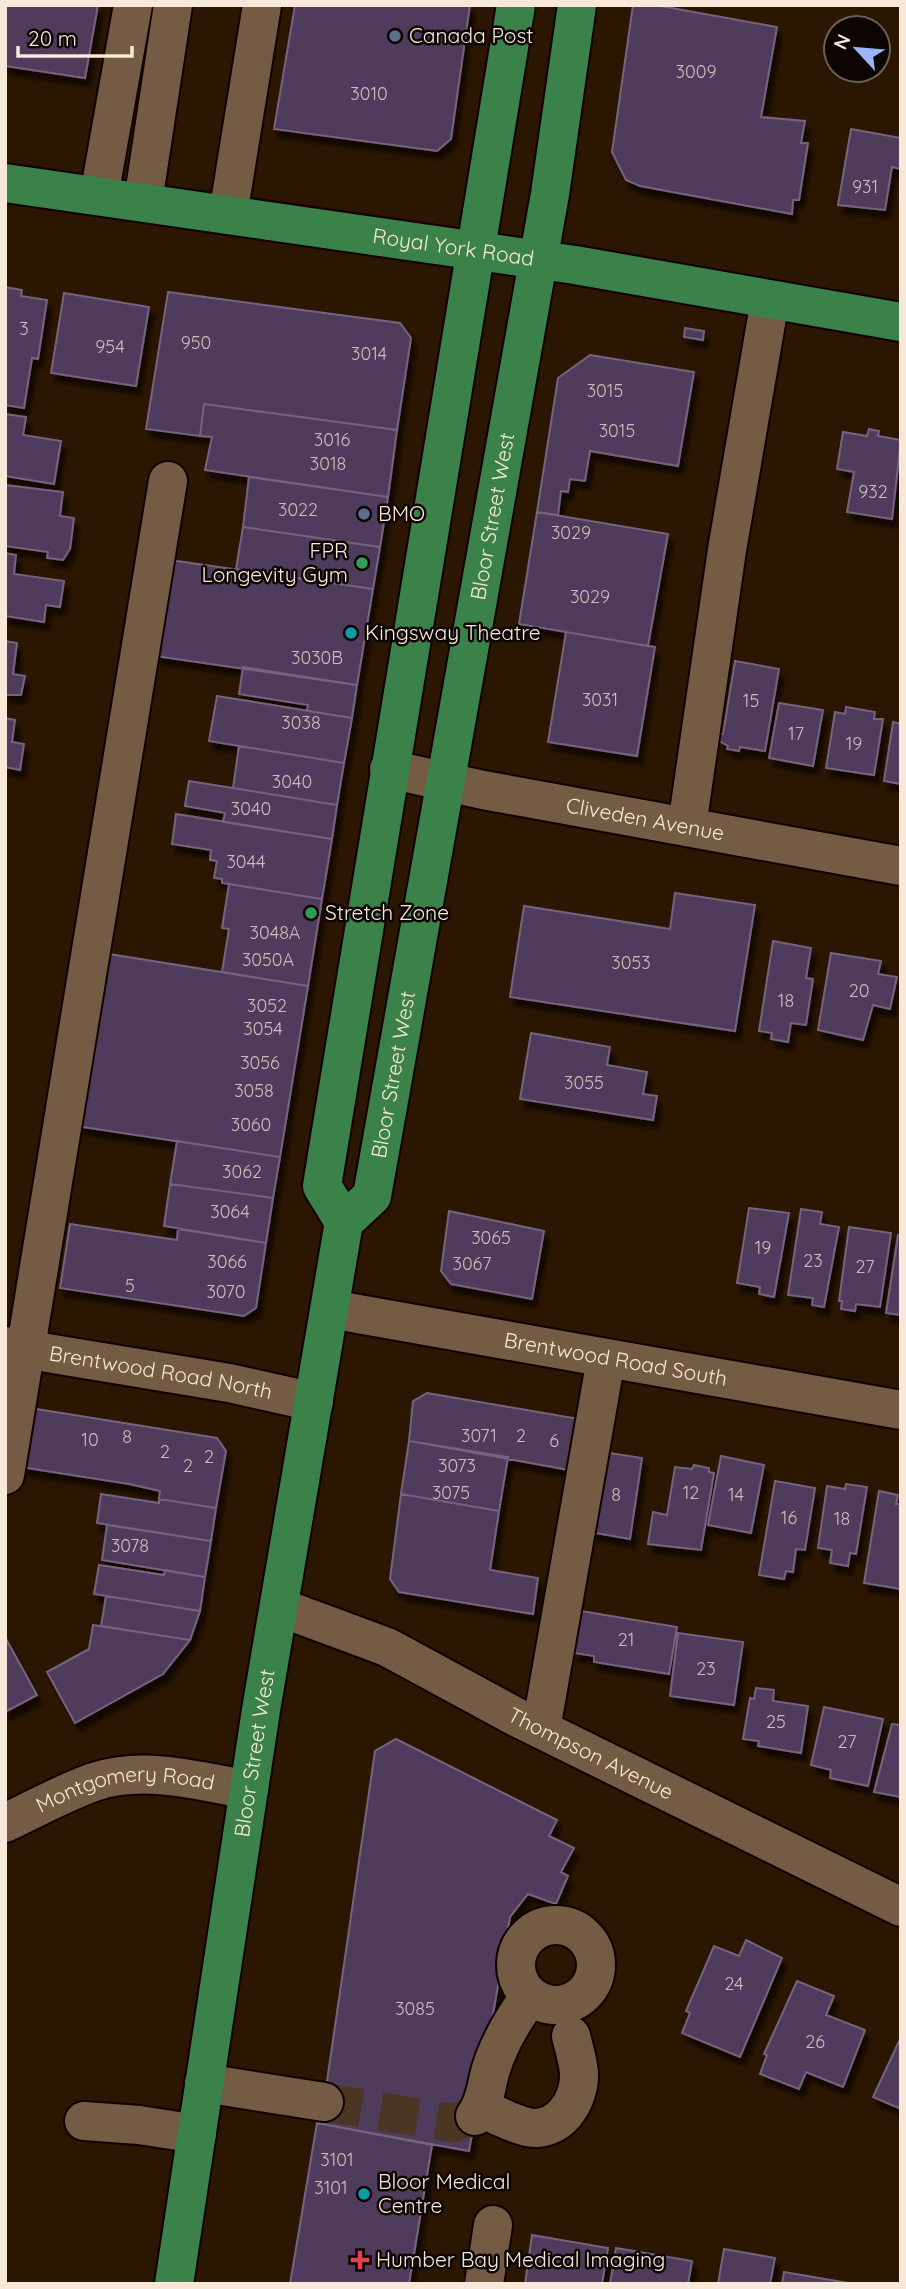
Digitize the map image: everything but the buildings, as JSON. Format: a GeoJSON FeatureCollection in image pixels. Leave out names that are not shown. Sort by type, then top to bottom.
{"type":"FeatureCollection","features":[{"type":"Feature","properties":{"kind":"main road"},"geometry":{"type":"LineString","coordinates":[[344,1222],[322,1186],[516,5]]}},
{"type":"Feature","properties":{"kind":"main road","name":"Bloor Street West"},"geometry":{"type":"LineString","coordinates":[[174,2284],[249,1790],[344,1222],[372,1196],[537,260],[577,5]]}},
{"type":"Feature","properties":{"kind":"main road","name":"Royal York Road"},"geometry":{"type":"LineString","coordinates":[[5,183],[475,250],[901,322]]}},
{"type":"Feature","properties":{"kind":"street"},"geometry":{"type":"LineString","coordinates":[[99,196],[133,5]]}},
{"type":"Feature","properties":{"kind":"street"},"geometry":{"type":"LineString","coordinates":[[143,202],[173,5]]}},
{"type":"Feature","properties":{"kind":"street"},"geometry":{"type":"LineString","coordinates":[[228,215],[262,5]]}},
{"type":"Feature","properties":{"kind":"street"},"geometry":{"type":"LineString","coordinates":[[687,826],[727,550],[770,300]]}},
{"type":"Feature","properties":{"kind":"street"},"geometry":{"type":"LineString","coordinates":[[5,1475],[16,1348],[168,481]]}},
{"type":"Feature","properties":{"kind":"street","name":"Cliveden Avenue"},"geometry":{"type":"LineString","coordinates":[[389,769],[901,866]]}},
{"type":"Feature","properties":{"kind":"street","name":"Brentwood Road South"},"geometry":{"type":"LineString","coordinates":[[330,1309],[901,1410]]}},
{"type":"Feature","properties":{"kind":"street","name":"Brentwood Road North"},"geometry":{"type":"LineString","coordinates":[[16,1348],[229,1383],[314,1402]]}},
{"type":"Feature","properties":{"kind":"street"},"geometry":{"type":"LineString","coordinates":[[541,1729],[606,1359]]}},
{"type":"Feature","properties":{"kind":"street","name":"Thompson Avenue"},"geometry":{"type":"LineString","coordinates":[[279,1607],[387,1647],[541,1729],[901,1907]]}},
{"type":"Feature","properties":{"kind":"street","name":"Montgomery Road"},"geometry":{"type":"LineString","coordinates":[[5,1823],[95,1781],[125,1776],[178,1777],[249,1790]]}},
{"type":"Feature","properties":{"kind":"street"},"geometry":{"type":"LineString","coordinates":[[530,1996],[514,2018],[496,2057],[478,2112],[529,2128],[552,2125],[563,2116],[578,2089],[579,2072],[571,2036]]}},
{"type":"Feature","properties":{"kind":"street"},"geometry":{"type":"LineString","coordinates":[[204,2082],[324,2102]]}},
{"type":"Feature","properties":{"kind":"street"},"geometry":{"type":"LineString","coordinates":[[84,2122],[139,2125],[197,2134]]}},
{"type":"Feature","properties":{"kind":"street"},"geometry":{"type":"LineString","coordinates":[[484,2284],[494,2225]]}},
{"type":"Feature","properties":{"kind":"tunnel"},"geometry":{"type":"LineString","coordinates":[[324,2102],[453,2123],[475,2116]]}},
{"type":"Feature","properties":{"kind":"place","name":"Canada Post"},"geometry":{"type":"Point","coordinates":[395,36]}},
{"type":"Feature","properties":{"kind":"place","name":"BMO"},"geometry":{"type":"Point","coordinates":[364,514]}},
{"type":"Feature","properties":{"kind":"place","name":"FPR Longevity Gym"},"geometry":{"type":"Point","coordinates":[362,563]}},
{"type":"Feature","properties":{"kind":"place","name":"Kingsway Theatre"},"geometry":{"type":"Point","coordinates":[351,633]}},
{"type":"Feature","properties":{"kind":"place","name":"Stretch Zone"},"geometry":{"type":"Point","coordinates":[311,913]}},
{"type":"Feature","properties":{"kind":"place","name":"Bloor Medical Centre"},"geometry":{"type":"Point","coordinates":[364,2194]}},
{"type":"Feature","properties":{"kind":"place","name":"Humber Bay Medical Imaging"},"geometry":{"type":"Point","coordinates":[360,2260]}}]}
